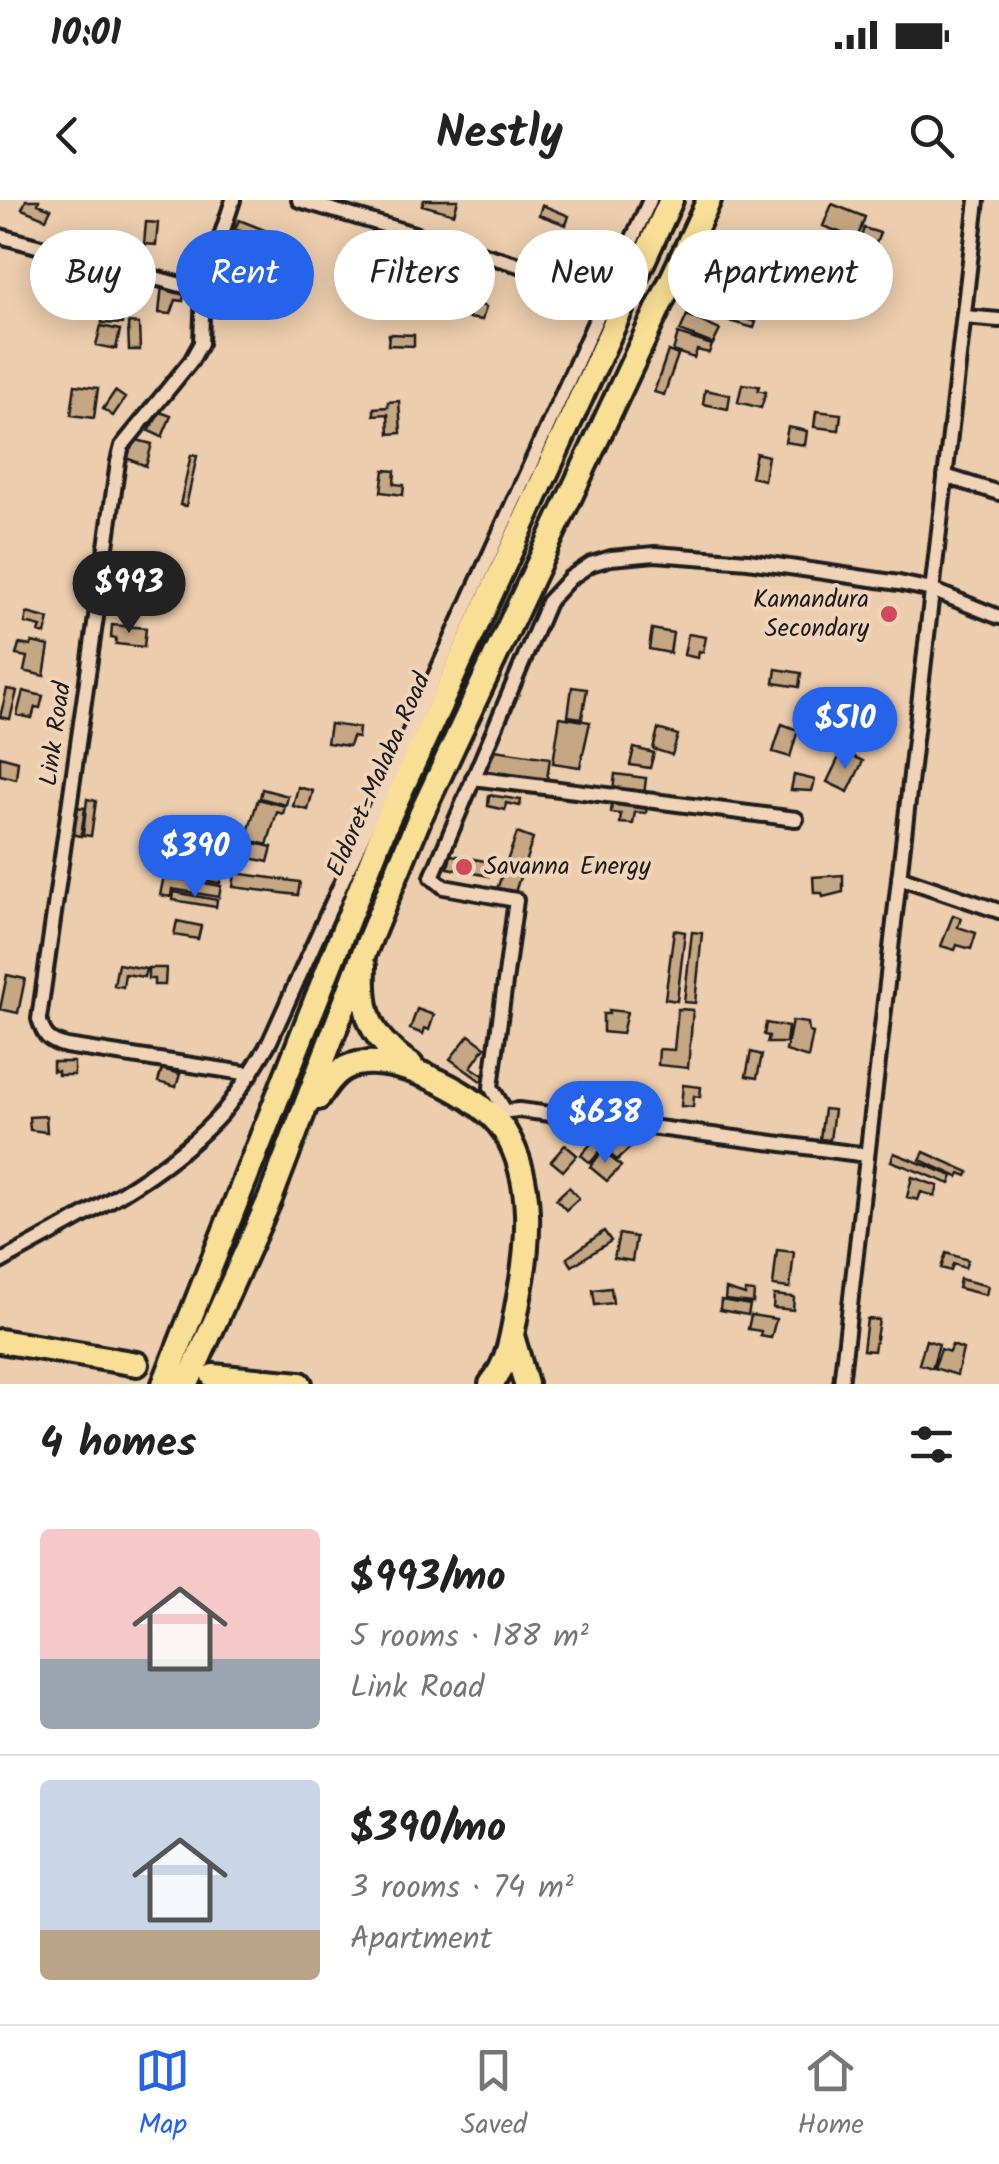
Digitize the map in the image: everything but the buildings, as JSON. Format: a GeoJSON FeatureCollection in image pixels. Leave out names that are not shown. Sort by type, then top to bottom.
{"type":"FeatureCollection","features":[{"type":"Feature","properties":{"kind":"highway","name":"Eldoret-Malaba Road"},"geometry":{"type":"LineString","coordinates":[[164,1384],[387,821],[671,200]]}},
{"type":"Feature","properties":{"kind":"highway"},"geometry":{"type":"LineString","coordinates":[[187,1384],[270,1199],[419,819],[708,200]]}},
{"type":"Feature","properties":{"kind":"highway"},"geometry":{"type":"LineString","coordinates":[[358,842],[387,821]]}},
{"type":"Feature","properties":{"kind":"highway"},"geometry":{"type":"LineString","coordinates":[[364,953],[366,1009],[375,1035],[428,1078]]}},
{"type":"Feature","properties":{"kind":"highway"},"geometry":{"type":"LineString","coordinates":[[292,1140],[324,1088],[343,1069],[372,1062],[428,1078],[498,1112],[526,1195],[526,1251],[505,1364],[491,1384]]}},
{"type":"Feature","properties":{"kind":"highway"},"geometry":{"type":"LineString","coordinates":[[512,1335],[526,1384]]}},
{"type":"Feature","properties":{"kind":"highway"},"geometry":{"type":"LineString","coordinates":[[0,1341],[137,1364]]}},
{"type":"Feature","properties":{"kind":"highway"},"geometry":{"type":"LineString","coordinates":[[213,1376],[300,1384]]}},
{"type":"Feature","properties":{"kind":"street","name":"Link Road"},"geometry":{"type":"LineString","coordinates":[[223,230],[233,200]]}},
{"type":"Feature","properties":{"kind":"street"},"geometry":{"type":"LineString","coordinates":[[299,200],[515,263]]}},
{"type":"Feature","properties":{"kind":"street","name":"Eldoret-Malaba Road"},"geometry":{"type":"LineString","coordinates":[[0,1262],[121,1192],[178,1152],[222,1113],[251,1074],[270,1041],[650,200]]}},
{"type":"Feature","properties":{"kind":"street"},"geometry":{"type":"LineString","coordinates":[[841,1384],[977,200]]}},
{"type":"Feature","properties":{"kind":"street"},"geometry":{"type":"LineString","coordinates":[[0,236],[176,284]]}},
{"type":"Feature","properties":{"kind":"street"},"geometry":{"type":"LineString","coordinates":[[964,317],[999,320]]}},
{"type":"Feature","properties":{"kind":"street","name":"Link Road"},"geometry":{"type":"LineString","coordinates":[[202,320],[201,344],[191,361],[122,446],[118,462],[40,1019],[43,1035],[66,1046],[251,1074]]}},
{"type":"Feature","properties":{"kind":"street"},"geometry":{"type":"LineString","coordinates":[[945,476],[999,492]]}},
{"type":"Feature","properties":{"kind":"street"},"geometry":{"type":"LineString","coordinates":[[867,1155],[498,1112],[491,1086],[516,900],[444,887],[432,876],[548,602],[570,578],[591,564],[655,554],[765,564],[932,590],[999,617]]}},
{"type":"Feature","properties":{"kind":"street"},"geometry":{"type":"LineString","coordinates":[[473,778],[796,818]]}},
{"type":"Feature","properties":{"kind":"street"},"geometry":{"type":"LineString","coordinates":[[899,877],[999,911]]}},
{"type":"Feature","properties":{"kind":"place","name":"Kamandura Secondary"},"geometry":{"type":"Point","coordinates":[889,614]}},
{"type":"Feature","properties":{"kind":"place","name":"Savanna Energy"},"geometry":{"type":"Point","coordinates":[464,867]}}]}
